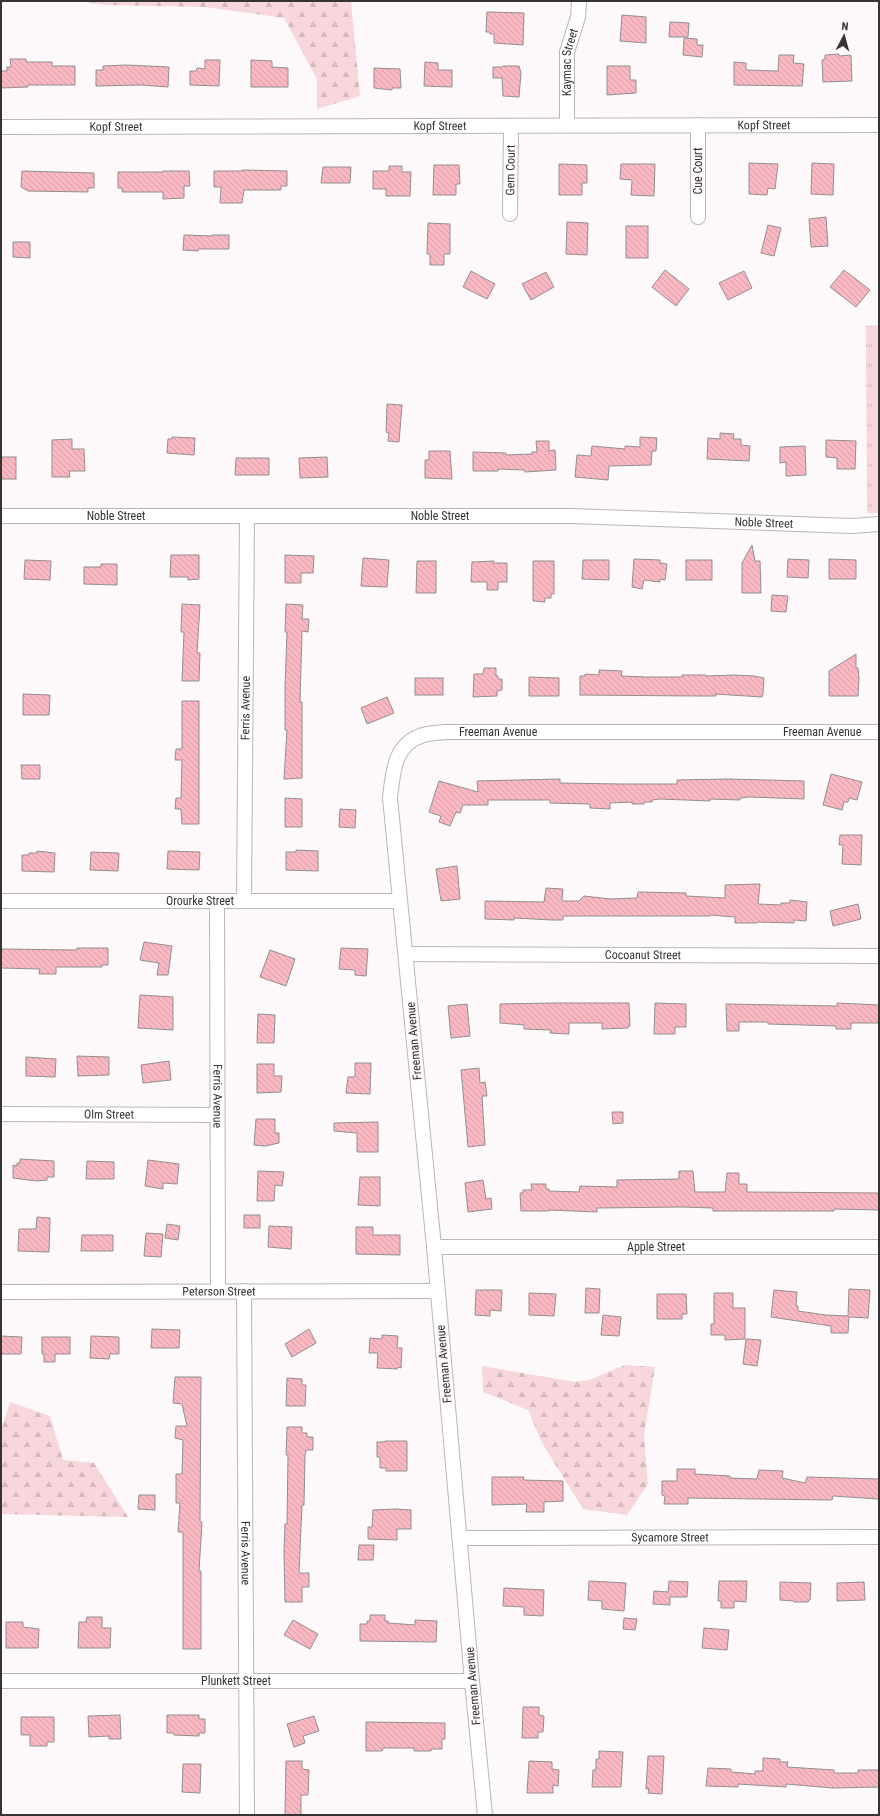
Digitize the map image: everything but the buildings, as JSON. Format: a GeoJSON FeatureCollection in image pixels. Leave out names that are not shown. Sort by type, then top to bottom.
{"type":"FeatureCollection","features":[{"type":"Feature","properties":{"kind":"street","name":"Kaymac Street"},"geometry":{"type":"LineString","coordinates":[[567,125],[567,52],[578,18],[578,1]]}},
{"type":"Feature","properties":{"kind":"street","name":"Cue Court"},"geometry":{"type":"LineString","coordinates":[[698,125],[698,217]]}},
{"type":"Feature","properties":{"kind":"street","name":"Kopf Street"},"geometry":{"type":"LineString","coordinates":[[1,127],[879,125]]}},
{"type":"Feature","properties":{"kind":"street","name":"Gem Court"},"geometry":{"type":"LineString","coordinates":[[510,127],[510,214]]}},
{"type":"Feature","properties":{"kind":"street","name":"Noble Street"},"geometry":{"type":"LineString","coordinates":[[1,516],[571,516],[852,526],[879,524]]}},
{"type":"Feature","properties":{"kind":"street","name":"Ferris Avenue"},"geometry":{"type":"LineString","coordinates":[[244,901],[247,516]]}},
{"type":"Feature","properties":{"kind":"street","name":"Freeman Avenue"},"geometry":{"type":"LineString","coordinates":[[485,1815],[434,1247],[390,798],[394,768],[404,746],[423,735],[445,732],[879,732]]}},
{"type":"Feature","properties":{"kind":"street","name":"Orourke Street"},"geometry":{"type":"LineString","coordinates":[[1,902],[399,901]]}},
{"type":"Feature","properties":{"kind":"street","name":"Ferris Avenue"},"geometry":{"type":"LineString","coordinates":[[217,902],[218,1291]]}},
{"type":"Feature","properties":{"kind":"street","name":"Cocoanut Street"},"geometry":{"type":"LineString","coordinates":[[406,954],[879,956]]}},
{"type":"Feature","properties":{"kind":"street","name":"Olm Street"},"geometry":{"type":"LineString","coordinates":[[1,1114],[217,1115]]}},
{"type":"Feature","properties":{"kind":"street","name":"Apple Street"},"geometry":{"type":"LineString","coordinates":[[434,1247],[879,1247]]}},
{"type":"Feature","properties":{"kind":"street","name":"Ferris Avenue"},"geometry":{"type":"LineString","coordinates":[[244,1291],[247,1815]]}},
{"type":"Feature","properties":{"kind":"street","name":"Peterson Street"},"geometry":{"type":"LineString","coordinates":[[1,1292],[437,1291]]}},
{"type":"Feature","properties":{"kind":"street","name":"Sycamore Street"},"geometry":{"type":"LineString","coordinates":[[461,1538],[879,1537]]}},
{"type":"Feature","properties":{"kind":"street","name":"Plunkett Street"},"geometry":{"type":"LineString","coordinates":[[1,1681],[472,1681]]}},
{"type":"Feature","properties":{"kind":"green space"},"geometry":{"type":"Polygon","coordinates":[[[77,1],[351,1],[360,96],[317,109],[317,79],[284,18],[205,7],[106,5],[77,1]]]}},
{"type":"Feature","properties":{"kind":"green space"},"geometry":{"type":"Polygon","coordinates":[[[879,325],[879,513],[867,513],[866,326],[879,325]]]}},
{"type":"Feature","properties":{"kind":"green space"},"geometry":{"type":"Polygon","coordinates":[[[625,1365],[655,1367],[644,1435],[648,1484],[627,1515],[583,1509],[542,1443],[528,1410],[483,1392],[482,1366],[575,1382],[589,1380],[625,1365]]]}},
{"type":"Feature","properties":{"kind":"green space"},"geometry":{"type":"Polygon","coordinates":[[[10,1402],[50,1416],[63,1460],[94,1463],[128,1517],[1,1514],[1,1431],[10,1402]]]}}]}
